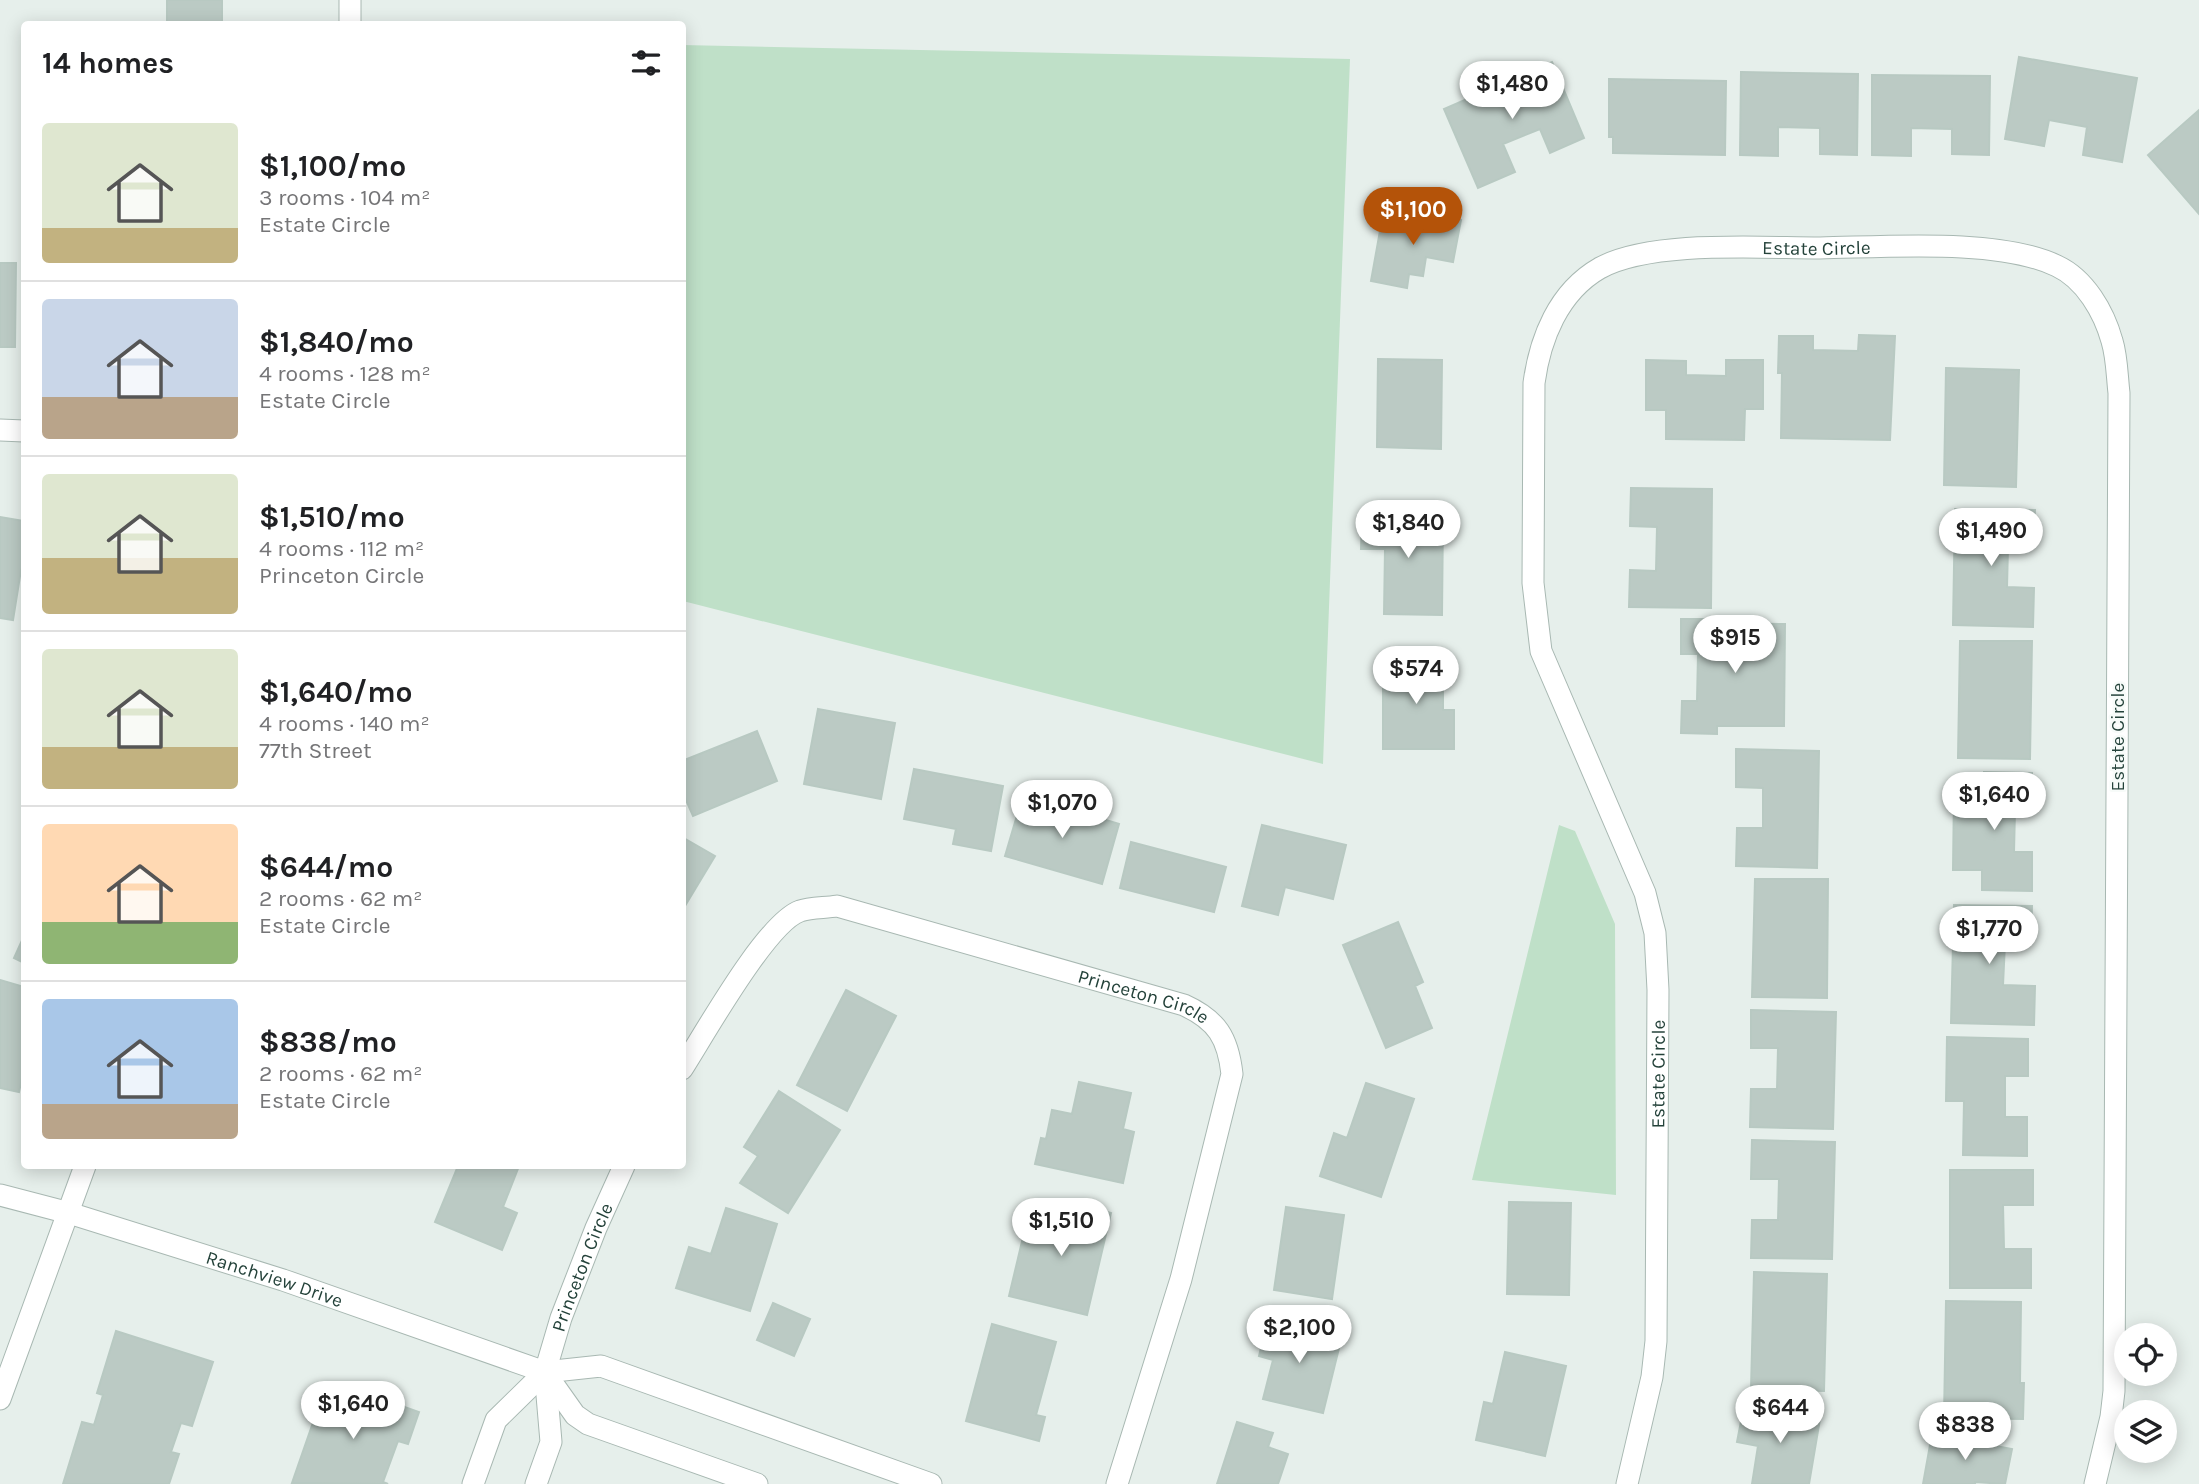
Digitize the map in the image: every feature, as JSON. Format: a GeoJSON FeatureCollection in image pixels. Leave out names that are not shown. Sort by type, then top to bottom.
{"type":"FeatureCollection","features":[{"type":"Feature","properties":{"kind":"street"},"geometry":{"type":"LineString","coordinates":[[350,21],[351,0]]}},
{"type":"Feature","properties":{"kind":"street","name":"Estate Circle"},"geometry":{"type":"LineString","coordinates":[[1627,1484],[1652,1377],[1656,1341],[1658,990],[1655,933],[1645,893],[1541,651],[1533,583],[1534,383],[1537,360],[1553,317],[1573,290],[1598,269],[1634,256],[1685,248],[1954,247],[2027,256],[2058,266],[2082,285],[2101,310],[2113,342],[2119,393],[2113,1391],[2111,1416],[2095,1484]]}},
{"type":"Feature","properties":{"kind":"street"},"geometry":{"type":"LineString","coordinates":[[0,430],[21,431]]}},
{"type":"Feature","properties":{"kind":"street","name":"Princeton Circle"},"geometry":{"type":"LineString","coordinates":[[686,1063],[765,941],[782,922],[800,911],[837,906],[1184,1005],[1199,1012],[1222,1033],[1230,1050],[1232,1074],[1181,1279],[1117,1484]]}},
{"type":"Feature","properties":{"kind":"street"},"geometry":{"type":"LineString","coordinates":[[0,1399],[84,1169]]}},
{"type":"Feature","properties":{"kind":"street","name":"Princeton Circle"},"geometry":{"type":"LineString","coordinates":[[545,1372],[566,1305],[596,1227],[623,1169]]}},
{"type":"Feature","properties":{"kind":"street","name":"Ranchview Drive"},"geometry":{"type":"LineString","coordinates":[[0,1195],[69,1213],[283,1280],[545,1372],[601,1366],[931,1484]]}},
{"type":"Feature","properties":{"kind":"street"},"geometry":{"type":"LineString","coordinates":[[474,1484],[496,1420],[545,1372]]}},
{"type":"Feature","properties":{"kind":"street"},"geometry":{"type":"LineString","coordinates":[[536,1484],[551,1442],[545,1372]]}},
{"type":"Feature","properties":{"kind":"street"},"geometry":{"type":"LineString","coordinates":[[545,1372],[575,1415],[588,1424],[757,1484]]}},
{"type":"Feature","properties":{"kind":"green space"},"geometry":{"type":"Polygon","coordinates":[[[686,45],[1350,59],[1323,764],[686,602],[686,45]]]}},
{"type":"Feature","properties":{"kind":"green space"},"geometry":{"type":"Polygon","coordinates":[[[1559,825],[1575,831],[1615,924],[1616,1195],[1472,1180],[1559,825]]]}},
{"type":"Feature","properties":{"kind":"building"},"geometry":{"type":"Polygon","coordinates":[[[167,0],[222,0],[222,21],[167,21],[167,0]]]}},
{"type":"Feature","properties":{"kind":"building"},"geometry":{"type":"Polygon","coordinates":[[[2019,57],[2137,78],[2122,162],[2083,155],[2087,127],[2049,120],[2044,146],[2005,139],[2019,57]]]}},
{"type":"Feature","properties":{"kind":"building"},"geometry":{"type":"Polygon","coordinates":[[[1552,62],[1584,138],[1550,153],[1540,129],[1503,144],[1515,172],[1478,188],[1444,109],[1552,62]]]}},
{"type":"Feature","properties":{"kind":"building"},"geometry":{"type":"Polygon","coordinates":[[[1741,72],[1858,74],[1857,155],[1820,154],[1820,128],[1778,127],[1778,156],[1740,155],[1741,72]]]}},
{"type":"Feature","properties":{"kind":"building"},"geometry":{"type":"Polygon","coordinates":[[[1872,75],[1990,76],[1989,155],[1952,154],[1952,129],[1911,128],[1911,156],[1872,155],[1872,75]]]}},
{"type":"Feature","properties":{"kind":"building"},"geometry":{"type":"Polygon","coordinates":[[[1609,79],[1726,81],[1725,155],[1613,153],[1613,137],[1609,137],[1609,79]]]}},
{"type":"Feature","properties":{"kind":"building"},"geometry":{"type":"Polygon","coordinates":[[[2199,110],[2199,214],[2148,155],[2199,110]]]}},
{"type":"Feature","properties":{"kind":"building"},"geometry":{"type":"Polygon","coordinates":[[[1422,213],[1461,220],[1453,262],[1426,257],[1423,276],[1409,274],[1407,288],[1371,281],[1383,214],[1420,221],[1422,213]]]}},
{"type":"Feature","properties":{"kind":"building"},"geometry":{"type":"Polygon","coordinates":[[[0,263],[16,263],[15,347],[0,347],[0,263]]]}},
{"type":"Feature","properties":{"kind":"building"},"geometry":{"type":"Polygon","coordinates":[[[1859,335],[1895,336],[1890,440],[1781,438],[1782,373],[1778,373],[1779,336],[1813,336],[1813,350],[1858,351],[1859,335]]]}},
{"type":"Feature","properties":{"kind":"building"},"geometry":{"type":"Polygon","coordinates":[[[1378,359],[1442,360],[1441,449],[1377,447],[1378,359]]]}},
{"type":"Feature","properties":{"kind":"building"},"geometry":{"type":"Polygon","coordinates":[[[1646,360],[1686,361],[1686,375],[1726,376],[1726,360],[1763,360],[1763,409],[1745,409],[1744,440],[1666,439],[1666,410],[1646,410],[1646,360]]]}},
{"type":"Feature","properties":{"kind":"building"},"geometry":{"type":"Polygon","coordinates":[[[1946,368],[2019,370],[2016,487],[1944,485],[1946,368]]]}},
{"type":"Feature","properties":{"kind":"building"},"geometry":{"type":"Polygon","coordinates":[[[1631,488],[1712,489],[1711,608],[1629,607],[1630,570],[1656,571],[1657,527],[1630,526],[1631,488]]]}},
{"type":"Feature","properties":{"kind":"building"},"geometry":{"type":"Polygon","coordinates":[[[1955,509],[2035,510],[2033,548],[2008,547],[2007,587],[2034,588],[2033,627],[1953,625],[1955,509]]]}},
{"type":"Feature","properties":{"kind":"building"},"geometry":{"type":"Polygon","coordinates":[[[1362,513],[1443,515],[1442,615],[1384,614],[1385,549],[1361,549],[1362,513]]]}},
{"type":"Feature","properties":{"kind":"building"},"geometry":{"type":"Polygon","coordinates":[[[0,517],[21,520],[21,570],[13,620],[0,618],[0,517]]]}},
{"type":"Feature","properties":{"kind":"building"},"geometry":{"type":"Polygon","coordinates":[[[1681,619],[1719,619],[1719,623],[1785,624],[1784,726],[1717,726],[1717,734],[1681,733],[1682,701],[1697,701],[1698,654],[1681,654],[1681,619]]]}},
{"type":"Feature","properties":{"kind":"building"},"geometry":{"type":"Polygon","coordinates":[[[1960,641],[2032,641],[2030,759],[1958,758],[1960,641]]]}},
{"type":"Feature","properties":{"kind":"building"},"geometry":{"type":"Polygon","coordinates":[[[1383,659],[1443,659],[1443,710],[1454,710],[1454,749],[1383,749],[1383,659]]]}},
{"type":"Feature","properties":{"kind":"building"},"geometry":{"type":"Polygon","coordinates":[[[818,709],[895,723],[881,799],[804,784],[818,709]]]}},
{"type":"Feature","properties":{"kind":"building"},"geometry":{"type":"Polygon","coordinates":[[[757,731],[777,781],[693,816],[686,800],[686,759],[757,731]]]}},
{"type":"Feature","properties":{"kind":"building"},"geometry":{"type":"Polygon","coordinates":[[[1736,749],[1819,751],[1817,868],[1736,866],[1737,828],[1763,828],[1763,788],[1736,787],[1736,749]]]}},
{"type":"Feature","properties":{"kind":"building"},"geometry":{"type":"Polygon","coordinates":[[[914,769],[1003,786],[991,851],[953,844],[956,829],[904,819],[914,769]]]}},
{"type":"Feature","properties":{"kind":"building"},"geometry":{"type":"Polygon","coordinates":[[[1984,772],[2032,773],[2032,810],[2015,810],[2014,852],[2032,852],[2032,891],[1982,890],[1982,870],[1953,870],[1954,792],[1983,792],[1984,772]]]}},
{"type":"Feature","properties":{"kind":"building"},"geometry":{"type":"Polygon","coordinates":[[[1023,795],[1119,824],[1102,884],[1005,856],[1023,795]]]}},
{"type":"Feature","properties":{"kind":"building"},"geometry":{"type":"Polygon","coordinates":[[[1262,825],[1346,845],[1333,899],[1285,887],[1278,915],[1242,906],[1262,825]]]}},
{"type":"Feature","properties":{"kind":"building"},"geometry":{"type":"Polygon","coordinates":[[[686,839],[715,856],[686,904],[686,839]]]}},
{"type":"Feature","properties":{"kind":"building"},"geometry":{"type":"Polygon","coordinates":[[[1131,842],[1226,867],[1214,912],[1120,888],[1131,842]]]}},
{"type":"Feature","properties":{"kind":"building"},"geometry":{"type":"Polygon","coordinates":[[[1755,879],[1828,879],[1827,998],[1752,997],[1755,879]]]}},
{"type":"Feature","properties":{"kind":"building"},"geometry":{"type":"Polygon","coordinates":[[[1954,905],[2032,906],[2031,943],[2005,943],[2003,985],[2035,986],[2034,1025],[1951,1023],[1954,905]]]}},
{"type":"Feature","properties":{"kind":"building"},"geometry":{"type":"Polygon","coordinates":[[[1398,922],[1423,982],[1415,986],[1432,1028],[1386,1048],[1343,945],[1398,922]]]}},
{"type":"Feature","properties":{"kind":"building"},"geometry":{"type":"Polygon","coordinates":[[[21,943],[21,962],[14,958],[21,943]]]}},
{"type":"Feature","properties":{"kind":"building"},"geometry":{"type":"Polygon","coordinates":[[[0,980],[21,986],[21,1083],[19,1092],[0,1088],[0,980]]]}},
{"type":"Feature","properties":{"kind":"building"},"geometry":{"type":"Polygon","coordinates":[[[846,990],[896,1016],[847,1111],[797,1085],[846,990]]]}},
{"type":"Feature","properties":{"kind":"building"},"geometry":{"type":"Polygon","coordinates":[[[1751,1010],[1836,1012],[1833,1129],[1750,1127],[1751,1089],[1777,1089],[1778,1048],[1751,1048],[1751,1010]]]}},
{"type":"Feature","properties":{"kind":"building"},"geometry":{"type":"Polygon","coordinates":[[[1947,1037],[2028,1039],[2028,1076],[2005,1076],[2005,1117],[2027,1117],[2027,1156],[1963,1155],[1964,1101],[1946,1101],[1947,1037]]]}},
{"type":"Feature","properties":{"kind":"building"},"geometry":{"type":"Polygon","coordinates":[[[1079,1082],[1131,1093],[1123,1129],[1134,1132],[1123,1183],[1035,1164],[1041,1138],[1046,1139],[1052,1110],[1072,1114],[1079,1082]]]}},
{"type":"Feature","properties":{"kind":"building"},"geometry":{"type":"Polygon","coordinates":[[[1366,1083],[1414,1099],[1381,1197],[1320,1176],[1334,1133],[1347,1138],[1366,1083]]]}},
{"type":"Feature","properties":{"kind":"building"},"geometry":{"type":"Polygon","coordinates":[[[779,1091],[840,1130],[788,1213],[740,1183],[758,1156],[744,1147],[779,1091]]]}},
{"type":"Feature","properties":{"kind":"building"},"geometry":{"type":"Polygon","coordinates":[[[1752,1140],[1835,1142],[1832,1259],[1751,1258],[1752,1220],[1778,1220],[1779,1179],[1751,1179],[1752,1140]]]}},
{"type":"Feature","properties":{"kind":"building"},"geometry":{"type":"Polygon","coordinates":[[[457,1169],[518,1169],[503,1207],[517,1213],[502,1250],[435,1222],[457,1169]]]}},
{"type":"Feature","properties":{"kind":"building"},"geometry":{"type":"Polygon","coordinates":[[[1950,1170],[2033,1170],[2033,1205],[2003,1205],[2004,1249],[2031,1249],[2031,1288],[1950,1288],[1950,1170]]]}},
{"type":"Feature","properties":{"kind":"building"},"geometry":{"type":"Polygon","coordinates":[[[1509,1202],[1571,1203],[1569,1295],[1507,1294],[1509,1202]]]}},
{"type":"Feature","properties":{"kind":"building"},"geometry":{"type":"Polygon","coordinates":[[[1071,1203],[1111,1213],[1087,1315],[1009,1296],[1030,1208],[1068,1217],[1071,1203]]]}},
{"type":"Feature","properties":{"kind":"building"},"geometry":{"type":"Polygon","coordinates":[[[1286,1207],[1344,1215],[1332,1299],[1274,1290],[1286,1207]]]}},
{"type":"Feature","properties":{"kind":"building"},"geometry":{"type":"Polygon","coordinates":[[[726,1208],[777,1224],[750,1311],[676,1288],[689,1247],[711,1254],[726,1208]]]}},
{"type":"Feature","properties":{"kind":"building"},"geometry":{"type":"Polygon","coordinates":[[[1754,1272],[1827,1274],[1824,1391],[1751,1389],[1754,1272]]]}},
{"type":"Feature","properties":{"kind":"building"},"geometry":{"type":"Polygon","coordinates":[[[1946,1301],[2021,1302],[2020,1383],[2024,1383],[2023,1419],[1944,1418],[1946,1301]]]}},
{"type":"Feature","properties":{"kind":"building"},"geometry":{"type":"Polygon","coordinates":[[[773,1303],[810,1319],[794,1356],[757,1340],[773,1303]]]}},
{"type":"Feature","properties":{"kind":"building"},"geometry":{"type":"Polygon","coordinates":[[[1268,1319],[1342,1336],[1323,1413],[1263,1399],[1273,1360],[1259,1356],[1268,1319]]]}},
{"type":"Feature","properties":{"kind":"building"},"geometry":{"type":"Polygon","coordinates":[[[992,1324],[1056,1342],[1036,1415],[1045,1417],[1039,1441],[966,1421],[992,1324]]]}},
{"type":"Feature","properties":{"kind":"building"},"geometry":{"type":"Polygon","coordinates":[[[116,1331],[213,1362],[192,1426],[181,1423],[171,1452],[179,1454],[169,1484],[63,1484],[82,1422],[94,1425],[103,1395],[97,1393],[116,1331]]]}},
{"type":"Feature","properties":{"kind":"building"},"geometry":{"type":"Polygon","coordinates":[[[1505,1352],[1566,1366],[1545,1456],[1476,1440],[1484,1402],[1493,1404],[1505,1352]]]}},
{"type":"Feature","properties":{"kind":"building"},"geometry":{"type":"Polygon","coordinates":[[[325,1388],[382,1408],[385,1400],[419,1412],[408,1444],[398,1441],[383,1482],[388,1484],[292,1483],[325,1388]]]}},
{"type":"Feature","properties":{"kind":"building"},"geometry":{"type":"Polygon","coordinates":[[[1744,1406],[1820,1419],[1809,1484],[1752,1484],[1758,1446],[1737,1442],[1744,1406]]]}},
{"type":"Feature","properties":{"kind":"building"},"geometry":{"type":"Polygon","coordinates":[[[1237,1422],[1273,1433],[1268,1447],[1288,1454],[1278,1484],[1217,1484],[1237,1422]]]}},
{"type":"Feature","properties":{"kind":"building"},"geometry":{"type":"Polygon","coordinates":[[[1932,1434],[2012,1449],[2005,1484],[1923,1484],[1932,1434]]]}}]}
